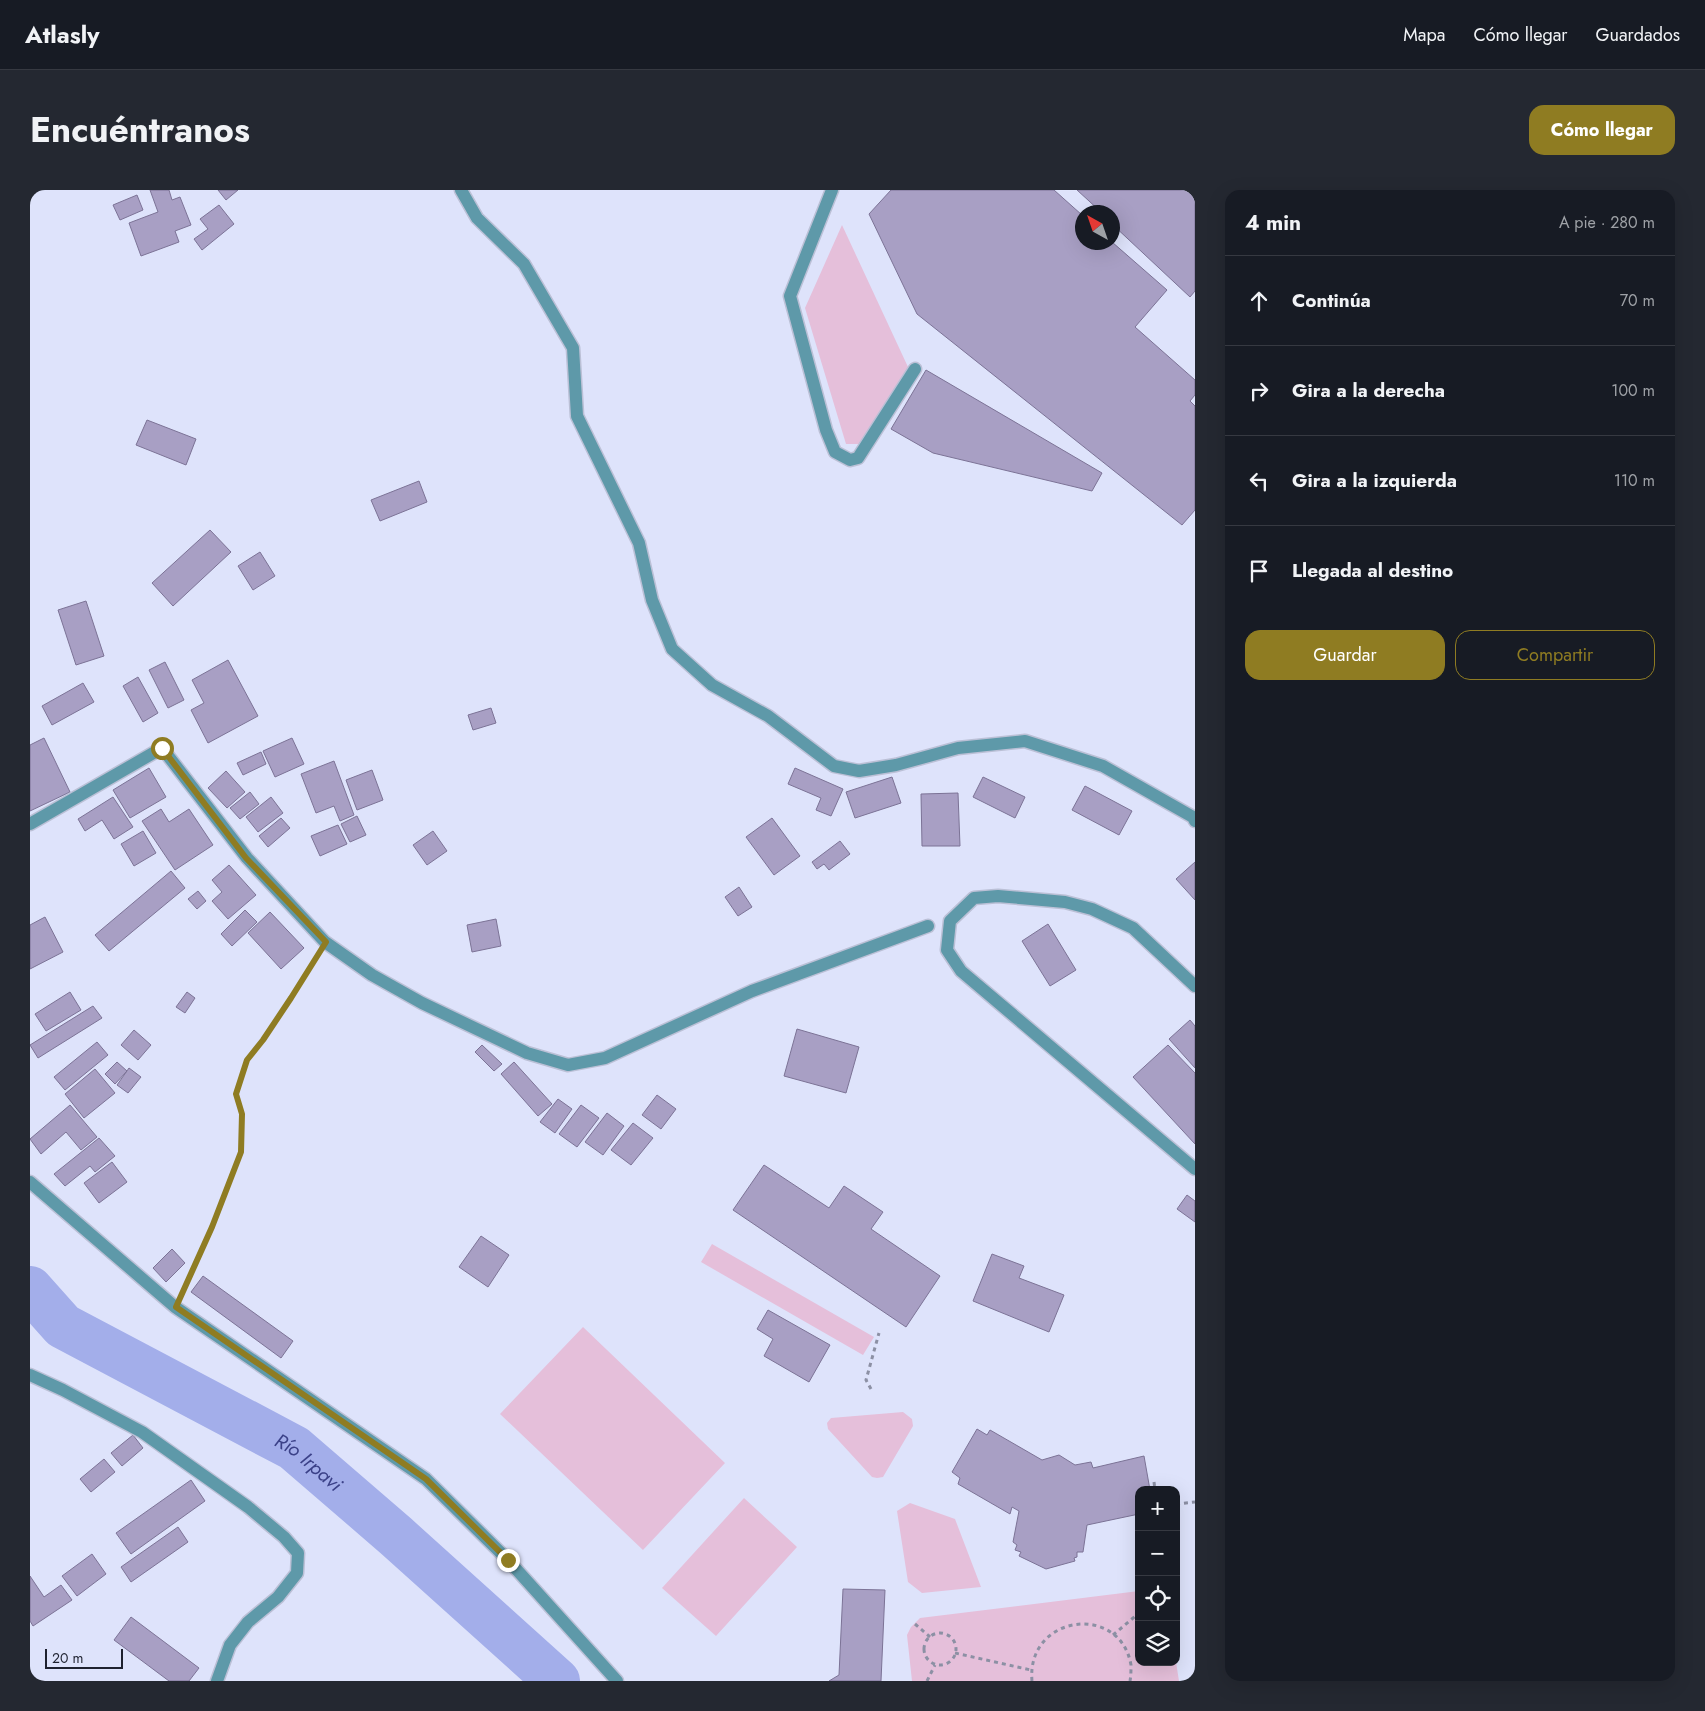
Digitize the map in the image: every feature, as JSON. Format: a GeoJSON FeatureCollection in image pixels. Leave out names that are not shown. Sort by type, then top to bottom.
{"type":"FeatureCollection","features":[{"type":"Feature","properties":{"kind":"street"},"geometry":{"type":"LineString","coordinates":[[461,190],[476,218],[524,264],[573,348],[577,416],[639,543],[652,600],[672,649],[712,685],[768,716],[834,766],[859,771],[896,765],[958,748],[1025,741],[1103,766],[1193,817],[1195,822]]}},
{"type":"Feature","properties":{"kind":"street"},"geometry":{"type":"LineString","coordinates":[[832,190],[790,296],[826,430],[835,452],[850,460],[858,458],[914,369]]}},
{"type":"Feature","properties":{"kind":"street"},"geometry":{"type":"LineString","coordinates":[[30,824],[162,748],[246,858],[326,942],[372,975],[422,1003],[527,1053],[568,1065],[605,1058],[752,991],[928,926]]}},
{"type":"Feature","properties":{"kind":"street"},"geometry":{"type":"LineString","coordinates":[[1195,986],[1133,928],[1092,909],[1065,902],[998,896],[974,898],[950,921],[947,950],[961,971],[1195,1169]]}},
{"type":"Feature","properties":{"kind":"street"},"geometry":{"type":"LineString","coordinates":[[30,1182],[176,1307],[426,1479],[508,1560],[617,1681]]}},
{"type":"Feature","properties":{"kind":"street"},"geometry":{"type":"LineString","coordinates":[[30,1375],[71,1394],[142,1432],[248,1507],[284,1536],[298,1553],[297,1573],[278,1597],[248,1622],[230,1645],[217,1681]]}},
{"type":"Feature","properties":{"kind":"path"},"geometry":{"type":"LineString","coordinates":[[176,1307],[212,1227],[241,1152],[242,1114],[236,1094],[247,1060],[263,1040],[326,942]]}},
{"type":"Feature","properties":{"kind":"path"},"geometry":{"type":"LineString","coordinates":[[871,1389],[866,1380],[878,1333]]}},
{"type":"Feature","properties":{"kind":"path"},"geometry":{"type":"LineString","coordinates":[[1154,1482],[1154,1486]]}},
{"type":"Feature","properties":{"kind":"path"},"geometry":{"type":"LineString","coordinates":[[1180,1504],[1195,1502]]}},
{"type":"Feature","properties":{"kind":"path"},"geometry":{"type":"LineString","coordinates":[[1113,1635],[1135,1616]]}},
{"type":"Feature","properties":{"kind":"path"},"geometry":{"type":"LineString","coordinates":[[916,1624],[930,1637]]}},
{"type":"Feature","properties":{"kind":"path"},"geometry":{"type":"LineString","coordinates":[[1032,1681],[1031,1670],[1036,1653],[1044,1640],[1057,1630],[1072,1624],[1088,1624],[1104,1628],[1126,1650],[1131,1666],[1130,1681]]}},
{"type":"Feature","properties":{"kind":"path"},"geometry":{"type":"LineString","coordinates":[[940,1634],[950,1637],[954,1642],[955,1653],[949,1662],[935,1665],[931,1663],[925,1655],[924,1645],[930,1637],[940,1634]]}},
{"type":"Feature","properties":{"kind":"path"},"geometry":{"type":"LineString","coordinates":[[955,1653],[1031,1670]]}},
{"type":"Feature","properties":{"kind":"path"},"geometry":{"type":"LineString","coordinates":[[927,1681],[935,1665]]}},
{"type":"Feature","properties":{"kind":"shaded area"},"geometry":{"type":"Polygon","coordinates":[[[842,225],[908,367],[863,444],[846,444],[805,308],[842,225]]]}},
{"type":"Feature","properties":{"kind":"shaded area"},"geometry":{"type":"Polygon","coordinates":[[[712,1244],[874,1337],[863,1355],[701,1262],[712,1244]]]}},
{"type":"Feature","properties":{"kind":"shaded area"},"geometry":{"type":"Polygon","coordinates":[[[583,1327],[725,1463],[643,1550],[500,1414],[583,1327]]]}},
{"type":"Feature","properties":{"kind":"shaded area"},"geometry":{"type":"Polygon","coordinates":[[[903,1412],[912,1419],[913,1426],[883,1477],[872,1477],[828,1429],[827,1423],[831,1418],[903,1412]]]}},
{"type":"Feature","properties":{"kind":"shaded area"},"geometry":{"type":"Polygon","coordinates":[[[744,1498],[797,1547],[716,1636],[662,1588],[744,1498]]]}},
{"type":"Feature","properties":{"kind":"shaded area"},"geometry":{"type":"Polygon","coordinates":[[[910,1503],[955,1519],[981,1587],[922,1593],[908,1582],[897,1511],[910,1503]]]}},
{"type":"Feature","properties":{"kind":"shaded area"},"geometry":{"type":"Polygon","coordinates":[[[1135,1591],[1135,1666],[1177,1666],[1179,1681],[912,1681],[907,1635],[911,1627],[920,1618],[1135,1591]]]}},
{"type":"Feature","properties":{"kind":"building"},"geometry":{"type":"Polygon","coordinates":[[[150,190],[169,190],[172,200],[180,197],[191,225],[175,231],[179,242],[141,256],[129,223],[158,212],[150,190]]]}},
{"type":"Feature","properties":{"kind":"building"},"geometry":{"type":"Polygon","coordinates":[[[218,190],[238,190],[226,200],[218,190]]]}},
{"type":"Feature","properties":{"kind":"building"},"geometry":{"type":"Polygon","coordinates":[[[891,190],[1054,190],[1075,209],[1075,250],[1120,249],[1167,290],[1135,327],[1195,380],[1195,395],[1190,401],[1195,406],[1195,510],[1182,525],[917,314],[869,214],[891,190]]]}},
{"type":"Feature","properties":{"kind":"building"},"geometry":{"type":"Polygon","coordinates":[[[1077,190],[1195,190],[1195,291],[1190,297],[1120,231],[1120,205],[1093,205],[1077,190]]]}},
{"type":"Feature","properties":{"kind":"building"},"geometry":{"type":"Polygon","coordinates":[[[137,195],[143,210],[120,220],[113,205],[137,195]]]}},
{"type":"Feature","properties":{"kind":"building"},"geometry":{"type":"Polygon","coordinates":[[[219,205],[234,224],[202,250],[194,239],[208,229],[200,219],[219,205]]]}},
{"type":"Feature","properties":{"kind":"building"},"geometry":{"type":"Polygon","coordinates":[[[926,370],[1102,473],[1092,491],[933,453],[891,429],[926,370]]]}},
{"type":"Feature","properties":{"kind":"building"},"geometry":{"type":"Polygon","coordinates":[[[147,420],[196,439],[186,465],[136,445],[147,420]]]}},
{"type":"Feature","properties":{"kind":"building"},"geometry":{"type":"Polygon","coordinates":[[[419,481],[427,502],[380,521],[371,500],[419,481]]]}},
{"type":"Feature","properties":{"kind":"building"},"geometry":{"type":"Polygon","coordinates":[[[210,530],[231,552],[173,606],[152,583],[210,530]]]}},
{"type":"Feature","properties":{"kind":"building"},"geometry":{"type":"Polygon","coordinates":[[[260,552],[275,576],[253,590],[238,566],[260,552]]]}},
{"type":"Feature","properties":{"kind":"building"},"geometry":{"type":"Polygon","coordinates":[[[86,601],[104,656],[76,665],[58,610],[86,601]]]}},
{"type":"Feature","properties":{"kind":"building"},"geometry":{"type":"Polygon","coordinates":[[[228,660],[258,716],[208,743],[191,710],[204,703],[192,680],[228,660]]]}},
{"type":"Feature","properties":{"kind":"building"},"geometry":{"type":"Polygon","coordinates":[[[165,662],[184,700],[168,708],[149,670],[165,662]]]}},
{"type":"Feature","properties":{"kind":"building"},"geometry":{"type":"Polygon","coordinates":[[[138,677],[158,713],[143,722],[123,686],[138,677]]]}},
{"type":"Feature","properties":{"kind":"building"},"geometry":{"type":"Polygon","coordinates":[[[83,683],[94,702],[52,725],[42,706],[83,683]]]}},
{"type":"Feature","properties":{"kind":"building"},"geometry":{"type":"Polygon","coordinates":[[[491,708],[496,723],[473,730],[468,715],[491,708]]]}},
{"type":"Feature","properties":{"kind":"building"},"geometry":{"type":"Polygon","coordinates":[[[44,738],[70,792],[30,811],[30,745],[44,738]]]}},
{"type":"Feature","properties":{"kind":"building"},"geometry":{"type":"Polygon","coordinates":[[[292,738],[304,764],[275,777],[263,751],[292,738]]]}},
{"type":"Feature","properties":{"kind":"building"},"geometry":{"type":"Polygon","coordinates":[[[261,752],[266,764],[243,775],[237,763],[261,752]]]}},
{"type":"Feature","properties":{"kind":"building"},"geometry":{"type":"Polygon","coordinates":[[[334,761],[354,815],[340,821],[334,806],[316,813],[301,774],[334,761]]]}},
{"type":"Feature","properties":{"kind":"building"},"geometry":{"type":"Polygon","coordinates":[[[149,768],[166,797],[130,818],[113,790],[149,768]]]}},
{"type":"Feature","properties":{"kind":"building"},"geometry":{"type":"Polygon","coordinates":[[[795,768],[843,789],[831,816],[816,810],[821,798],[788,784],[795,768]]]}},
{"type":"Feature","properties":{"kind":"building"},"geometry":{"type":"Polygon","coordinates":[[[372,770],[383,800],[357,810],[346,780],[372,770]]]}},
{"type":"Feature","properties":{"kind":"building"},"geometry":{"type":"Polygon","coordinates":[[[226,771],[245,792],[227,808],[208,788],[226,771]]]}},
{"type":"Feature","properties":{"kind":"building"},"geometry":{"type":"Polygon","coordinates":[[[892,777],[901,803],[855,818],[846,792],[892,777]]]}},
{"type":"Feature","properties":{"kind":"building"},"geometry":{"type":"Polygon","coordinates":[[[983,777],[1025,797],[1015,818],[973,797],[983,777]]]}},
{"type":"Feature","properties":{"kind":"building"},"geometry":{"type":"Polygon","coordinates":[[[1085,786],[1132,811],[1119,835],[1072,810],[1085,786]]]}},
{"type":"Feature","properties":{"kind":"building"},"geometry":{"type":"Polygon","coordinates":[[[250,792],[259,804],[240,819],[230,808],[250,792]]]}},
{"type":"Feature","properties":{"kind":"building"},"geometry":{"type":"Polygon","coordinates":[[[958,793],[960,846],[922,846],[921,794],[958,793]]]}},
{"type":"Feature","properties":{"kind":"building"},"geometry":{"type":"Polygon","coordinates":[[[113,797],[133,827],[114,839],[102,820],[85,831],[78,819],[113,797]]]}},
{"type":"Feature","properties":{"kind":"building"},"geometry":{"type":"Polygon","coordinates":[[[271,797],[283,813],[258,832],[246,817],[271,797]]]}},
{"type":"Feature","properties":{"kind":"building"},"geometry":{"type":"Polygon","coordinates":[[[161,809],[169,822],[189,809],[213,845],[175,870],[142,821],[161,809]]]}},
{"type":"Feature","properties":{"kind":"building"},"geometry":{"type":"Polygon","coordinates":[[[357,816],[366,835],[350,842],[341,824],[357,816]]]}},
{"type":"Feature","properties":{"kind":"building"},"geometry":{"type":"Polygon","coordinates":[[[281,818],[290,828],[268,847],[259,836],[281,818]]]}},
{"type":"Feature","properties":{"kind":"building"},"geometry":{"type":"Polygon","coordinates":[[[772,818],[800,856],[774,875],[746,837],[772,818]]]}},
{"type":"Feature","properties":{"kind":"building"},"geometry":{"type":"Polygon","coordinates":[[[338,825],[347,844],[320,856],[311,836],[338,825]]]}},
{"type":"Feature","properties":{"kind":"building"},"geometry":{"type":"Polygon","coordinates":[[[143,831],[156,853],[134,866],[121,844],[143,831]]]}},
{"type":"Feature","properties":{"kind":"building"},"geometry":{"type":"Polygon","coordinates":[[[433,831],[447,851],[427,865],[413,845],[433,831]]]}},
{"type":"Feature","properties":{"kind":"building"},"geometry":{"type":"Polygon","coordinates":[[[840,841],[850,854],[829,870],[824,864],[817,869],[812,862],[840,841]]]}},
{"type":"Feature","properties":{"kind":"building"},"geometry":{"type":"Polygon","coordinates":[[[1195,862],[1195,900],[1176,879],[1195,862]]]}},
{"type":"Feature","properties":{"kind":"building"},"geometry":{"type":"Polygon","coordinates":[[[229,865],[256,895],[228,919],[212,901],[222,892],[212,880],[229,865]]]}},
{"type":"Feature","properties":{"kind":"building"},"geometry":{"type":"Polygon","coordinates":[[[171,871],[185,888],[109,951],[95,935],[171,871]]]}},
{"type":"Feature","properties":{"kind":"building"},"geometry":{"type":"Polygon","coordinates":[[[739,887],[752,907],[738,916],[725,897],[739,887]]]}},
{"type":"Feature","properties":{"kind":"building"},"geometry":{"type":"Polygon","coordinates":[[[198,891],[206,901],[197,909],[188,899],[198,891]]]}},
{"type":"Feature","properties":{"kind":"building"},"geometry":{"type":"Polygon","coordinates":[[[245,910],[257,922],[232,946],[221,934],[245,910]]]}},
{"type":"Feature","properties":{"kind":"building"},"geometry":{"type":"Polygon","coordinates":[[[270,912],[304,948],[281,969],[248,933],[270,912]]]}},
{"type":"Feature","properties":{"kind":"building"},"geometry":{"type":"Polygon","coordinates":[[[45,917],[63,952],[30,969],[30,925],[45,917]]]}},
{"type":"Feature","properties":{"kind":"building"},"geometry":{"type":"Polygon","coordinates":[[[496,919],[501,946],[472,952],[467,925],[496,919]]]}},
{"type":"Feature","properties":{"kind":"building"},"geometry":{"type":"Polygon","coordinates":[[[1048,924],[1076,970],[1050,986],[1022,941],[1048,924]]]}},
{"type":"Feature","properties":{"kind":"building"},"geometry":{"type":"Polygon","coordinates":[[[70,992],[81,1010],[46,1031],[35,1014],[70,992]]]}},
{"type":"Feature","properties":{"kind":"building"},"geometry":{"type":"Polygon","coordinates":[[[187,992],[195,998],[185,1013],[176,1007],[187,992]]]}},
{"type":"Feature","properties":{"kind":"building"},"geometry":{"type":"Polygon","coordinates":[[[93,1006],[102,1018],[38,1058],[30,1045],[93,1006]]]}},
{"type":"Feature","properties":{"kind":"building"},"geometry":{"type":"Polygon","coordinates":[[[1190,1020],[1195,1026],[1195,1068],[1169,1039],[1190,1020]]]}},
{"type":"Feature","properties":{"kind":"building"},"geometry":{"type":"Polygon","coordinates":[[[797,1029],[859,1047],[846,1093],[784,1076],[797,1029]]]}},
{"type":"Feature","properties":{"kind":"building"},"geometry":{"type":"Polygon","coordinates":[[[134,1030],[151,1045],[138,1060],[121,1045],[134,1030]]]}},
{"type":"Feature","properties":{"kind":"building"},"geometry":{"type":"Polygon","coordinates":[[[97,1042],[108,1055],[65,1090],[54,1077],[97,1042]]]}},
{"type":"Feature","properties":{"kind":"building"},"geometry":{"type":"Polygon","coordinates":[[[482,1045],[502,1064],[494,1071],[475,1052],[482,1045]]]}},
{"type":"Feature","properties":{"kind":"building"},"geometry":{"type":"Polygon","coordinates":[[[1168,1045],[1195,1073],[1195,1144],[1133,1077],[1168,1045]]]}},
{"type":"Feature","properties":{"kind":"building"},"geometry":{"type":"Polygon","coordinates":[[[117,1062],[127,1071],[115,1084],[105,1074],[117,1062]]]}},
{"type":"Feature","properties":{"kind":"building"},"geometry":{"type":"Polygon","coordinates":[[[514,1062],[552,1104],[538,1116],[501,1074],[514,1062]]]}},
{"type":"Feature","properties":{"kind":"building"},"geometry":{"type":"Polygon","coordinates":[[[129,1068],[141,1077],[128,1093],[117,1085],[129,1068]]]}},
{"type":"Feature","properties":{"kind":"building"},"geometry":{"type":"Polygon","coordinates":[[[95,1069],[115,1093],[84,1118],[65,1094],[95,1069]]]}},
{"type":"Feature","properties":{"kind":"building"},"geometry":{"type":"Polygon","coordinates":[[[657,1095],[676,1109],[661,1129],[642,1115],[657,1095]]]}},
{"type":"Feature","properties":{"kind":"building"},"geometry":{"type":"Polygon","coordinates":[[[558,1099],[572,1109],[555,1133],[540,1122],[558,1099]]]}},
{"type":"Feature","properties":{"kind":"building"},"geometry":{"type":"Polygon","coordinates":[[[70,1105],[97,1137],[81,1150],[66,1132],[41,1154],[30,1139],[70,1105]]]}},
{"type":"Feature","properties":{"kind":"building"},"geometry":{"type":"Polygon","coordinates":[[[581,1105],[599,1118],[577,1147],[559,1134],[581,1105]]]}},
{"type":"Feature","properties":{"kind":"building"},"geometry":{"type":"Polygon","coordinates":[[[607,1113],[624,1126],[603,1155],[585,1142],[607,1113]]]}},
{"type":"Feature","properties":{"kind":"building"},"geometry":{"type":"Polygon","coordinates":[[[633,1123],[653,1138],[631,1165],[611,1150],[633,1123]]]}},
{"type":"Feature","properties":{"kind":"building"},"geometry":{"type":"Polygon","coordinates":[[[99,1138],[115,1156],[95,1172],[90,1166],[65,1186],[54,1174],[99,1138]]]}},
{"type":"Feature","properties":{"kind":"building"},"geometry":{"type":"Polygon","coordinates":[[[112,1162],[127,1182],[99,1203],[84,1183],[112,1162]]]}},
{"type":"Feature","properties":{"kind":"building"},"geometry":{"type":"Polygon","coordinates":[[[764,1165],[829,1208],[844,1186],[883,1212],[871,1229],[940,1276],[906,1327],[733,1210],[764,1165]]]}},
{"type":"Feature","properties":{"kind":"building"},"geometry":{"type":"Polygon","coordinates":[[[1187,1195],[1195,1201],[1195,1222],[1177,1209],[1187,1195]]]}},
{"type":"Feature","properties":{"kind":"building"},"geometry":{"type":"Polygon","coordinates":[[[481,1236],[509,1255],[488,1287],[459,1267],[481,1236]]]}},
{"type":"Feature","properties":{"kind":"building"},"geometry":{"type":"Polygon","coordinates":[[[172,1249],[185,1263],[166,1282],[153,1268],[172,1249]]]}},
{"type":"Feature","properties":{"kind":"building"},"geometry":{"type":"Polygon","coordinates":[[[992,1254],[1024,1266],[1019,1278],[1064,1295],[1049,1332],[973,1301],[992,1254]]]}},
{"type":"Feature","properties":{"kind":"building"},"geometry":{"type":"Polygon","coordinates":[[[203,1276],[293,1341],[281,1358],[191,1292],[203,1276]]]}},
{"type":"Feature","properties":{"kind":"building"},"geometry":{"type":"Polygon","coordinates":[[[768,1310],[830,1345],[809,1382],[764,1356],[773,1339],[757,1329],[768,1310]]]}},
{"type":"Feature","properties":{"kind":"building"},"geometry":{"type":"Polygon","coordinates":[[[977,1429],[987,1435],[990,1430],[1042,1460],[1059,1455],[1075,1465],[1091,1462],[1093,1468],[1144,1456],[1149,1486],[1135,1486],[1135,1515],[1087,1525],[1083,1552],[1077,1552],[1077,1557],[1074,1558],[1075,1561],[1046,1569],[1019,1556],[1021,1552],[1015,1550],[1017,1545],[1013,1542],[1019,1511],[1012,1507],[1010,1514],[958,1484],[960,1478],[952,1472],[977,1429]]]}},
{"type":"Feature","properties":{"kind":"building"},"geometry":{"type":"Polygon","coordinates":[[[133,1435],[143,1448],[122,1466],[111,1453],[133,1435]]]}},
{"type":"Feature","properties":{"kind":"building"},"geometry":{"type":"Polygon","coordinates":[[[104,1459],[115,1472],[91,1492],[80,1479],[104,1459]]]}},
{"type":"Feature","properties":{"kind":"building"},"geometry":{"type":"Polygon","coordinates":[[[191,1480],[205,1501],[131,1554],[116,1533],[191,1480]]]}},
{"type":"Feature","properties":{"kind":"building"},"geometry":{"type":"Polygon","coordinates":[[[178,1527],[188,1542],[131,1582],[121,1567],[178,1527]]]}},
{"type":"Feature","properties":{"kind":"building"},"geometry":{"type":"Polygon","coordinates":[[[92,1554],[106,1574],[77,1596],[62,1576],[92,1554]]]}},
{"type":"Feature","properties":{"kind":"building"},"geometry":{"type":"Polygon","coordinates":[[[30,1576],[44,1597],[61,1585],[72,1600],[33,1626],[30,1621],[30,1576]]]}},
{"type":"Feature","properties":{"kind":"building"},"geometry":{"type":"Polygon","coordinates":[[[843,1589],[885,1590],[881,1681],[829,1681],[839,1675],[843,1589]]]}},
{"type":"Feature","properties":{"kind":"building"},"geometry":{"type":"Polygon","coordinates":[[[131,1617],[199,1668],[189,1681],[169,1681],[114,1640],[131,1617]]]}},
{"type":"Feature","properties":{"kind":"waterway","name":"Río Irpavi"},"geometry":{"type":"LineString","coordinates":[[30,1289],[63,1326],[294,1448],[396,1536],[557,1681]]}},
{"type":"Feature","properties":{"kind":"route"},"geometry":{"type":"LineString","coordinates":[[162,748],[246,858],[326,942],[263,1040],[247,1060],[236,1094],[242,1114],[241,1152],[212,1227],[176,1307],[426,1479],[508,1560]]}}]}
